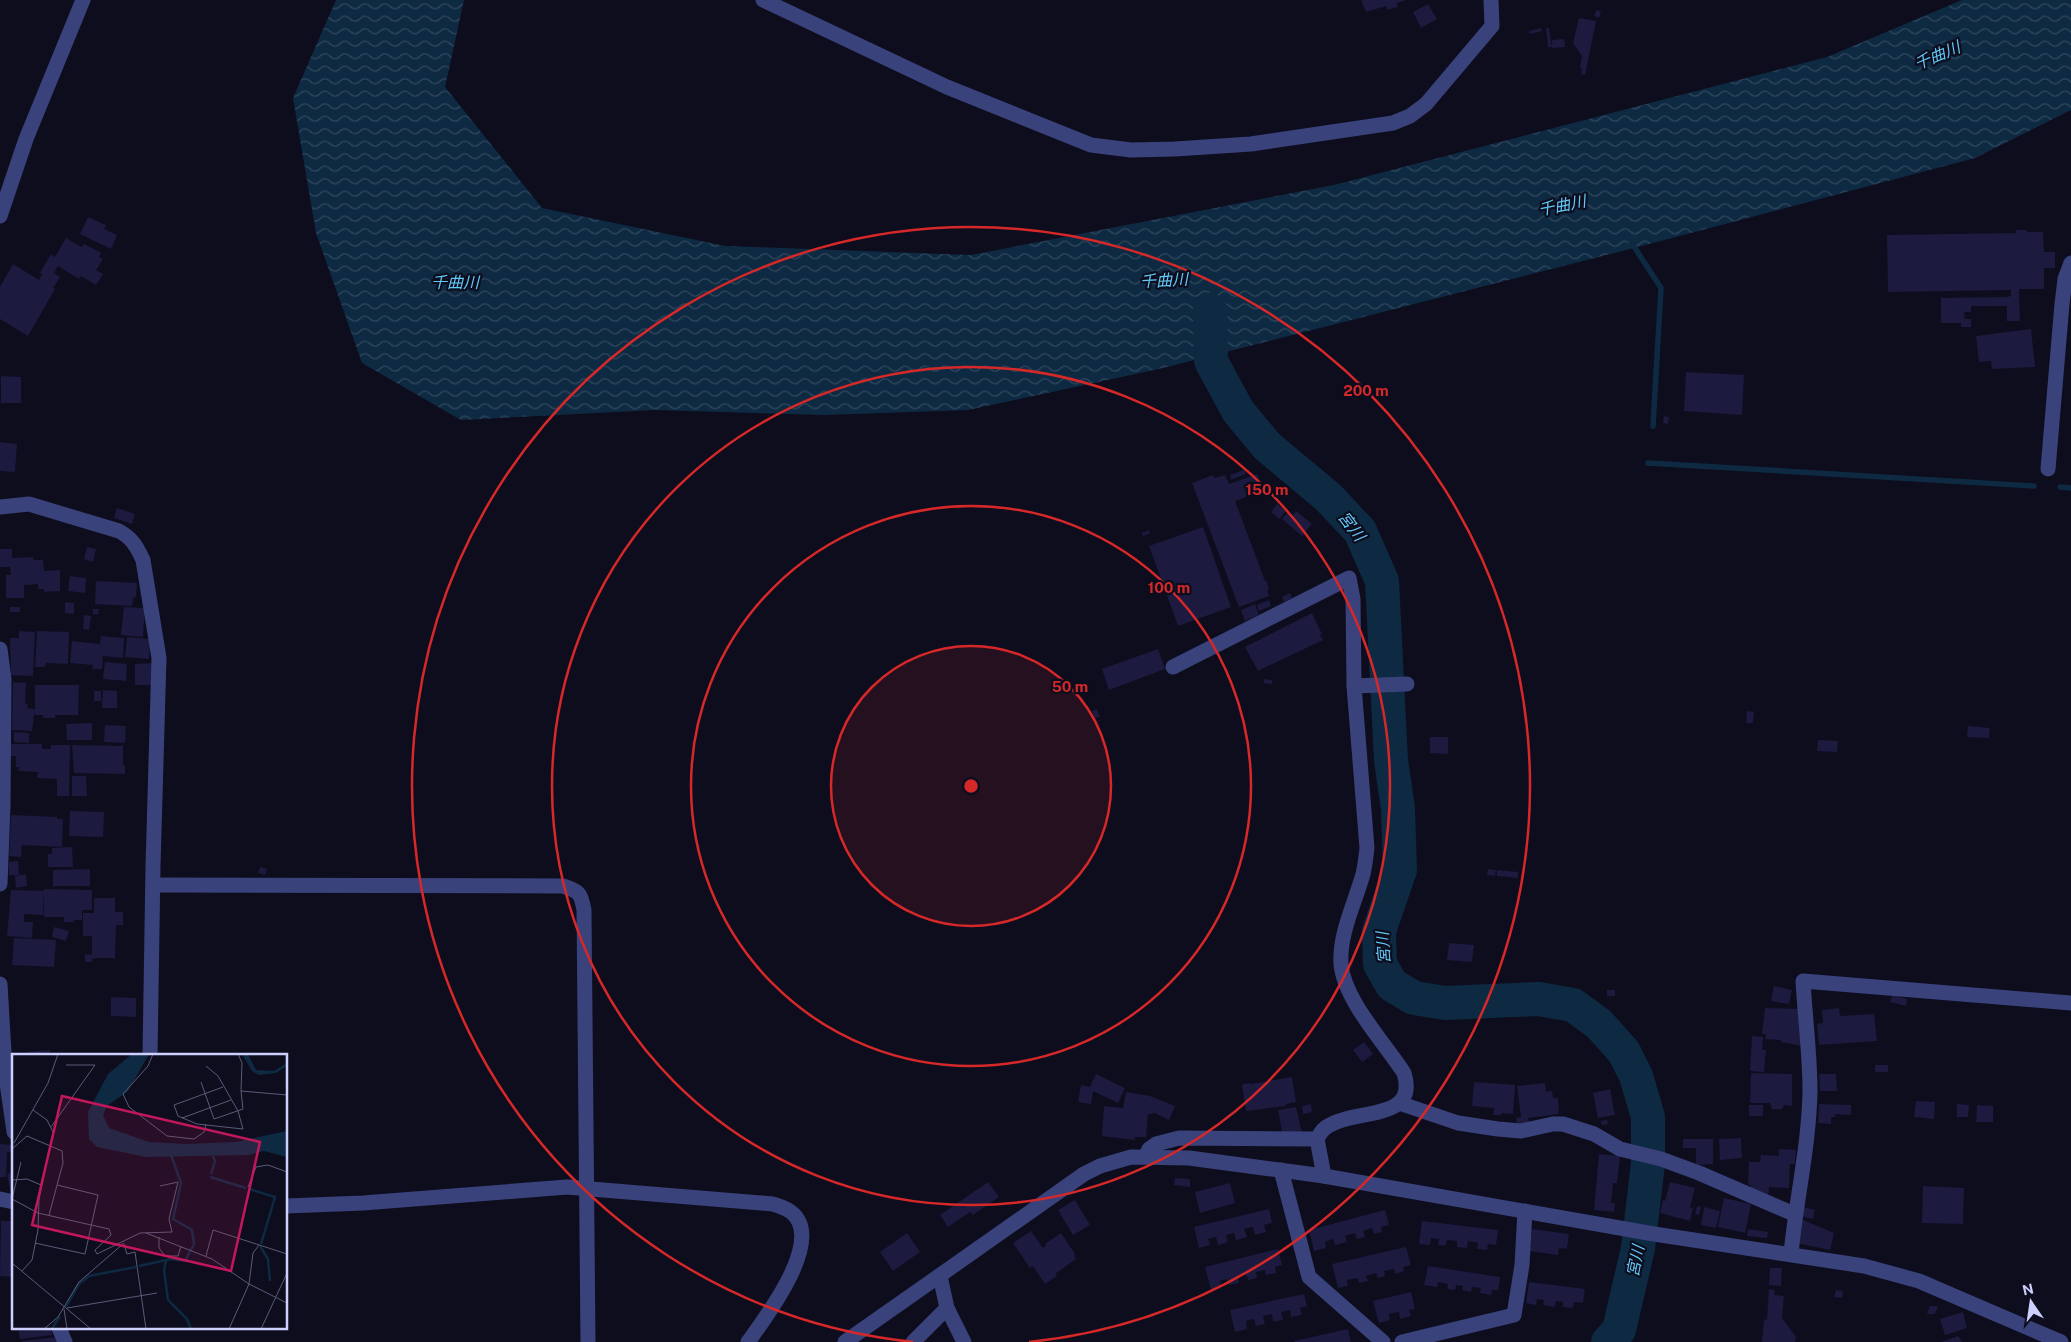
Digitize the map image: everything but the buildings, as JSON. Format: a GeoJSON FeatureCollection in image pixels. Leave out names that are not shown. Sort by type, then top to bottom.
{"type":"FeatureCollection","features":[{"type":"Feature","properties":{"kind":"street"},"geometry":{"type":"LineString","coordinates":[[0,216],[26,139],[83,0]]}},
{"type":"Feature","properties":{"kind":"street"},"geometry":{"type":"LineString","coordinates":[[763,0],[956,90],[1092,145],[1131,150],[1174,150],[1251,144],[1393,123],[1410,116],[1426,104],[1492,26],[1491,0]]}},
{"type":"Feature","properties":{"kind":"street"},"geometry":{"type":"LineString","coordinates":[[2048,469],[2062,304],[2065,279],[2071,263]]}},
{"type":"Feature","properties":{"kind":"street"},"geometry":{"type":"LineString","coordinates":[[0,507],[29,504],[119,531],[128,536],[140,553],[152,607],[159,658],[150,1054]]}},
{"type":"Feature","properties":{"kind":"street"},"geometry":{"type":"LineString","coordinates":[[1173,667],[1349,578],[1353,599],[1354,686],[1367,848],[1363,873],[1343,943],[1341,964],[1354,1001],[1404,1073],[1408,1085],[1399,1104]]}},
{"type":"Feature","properties":{"kind":"street"},"geometry":{"type":"LineString","coordinates":[[0,649],[4,679],[0,884]]}},
{"type":"Feature","properties":{"kind":"street"},"geometry":{"type":"LineString","coordinates":[[1354,686],[1404,684]]}},
{"type":"Feature","properties":{"kind":"street"},"geometry":{"type":"LineString","coordinates":[[154,885],[563,886],[575,890],[581,896],[584,910],[588,1342]]}},
{"type":"Feature","properties":{"kind":"street"},"geometry":{"type":"LineString","coordinates":[[1790,1254],[1794,1214],[1804,1156],[1810,1091],[1803,981],[2071,1003]]}},
{"type":"Feature","properties":{"kind":"street"},"geometry":{"type":"LineString","coordinates":[[0,984],[5,1069],[12,1118]]}},
{"type":"Feature","properties":{"kind":"street"},"geometry":{"type":"LineString","coordinates":[[1324,1176],[1317,1139],[1322,1130],[1331,1123],[1399,1104],[1458,1123],[1498,1129],[1521,1131],[1563,1124],[1594,1134],[1620,1148],[1660,1159],[1794,1214]]}},
{"type":"Feature","properties":{"kind":"street"},"geometry":{"type":"LineString","coordinates":[[1146,1156],[1149,1150],[1156,1144],[1179,1138],[1317,1139]]}},
{"type":"Feature","properties":{"kind":"street"},"geometry":{"type":"LineString","coordinates":[[845,1342],[1084,1174],[1114,1162],[1146,1156],[1188,1158],[1324,1176],[1654,1234],[1864,1266],[1919,1281],[2061,1342]]}},
{"type":"Feature","properties":{"kind":"street"},"geometry":{"type":"LineString","coordinates":[[1281,1170],[1309,1277],[1383,1342]]}},
{"type":"Feature","properties":{"kind":"street"},"geometry":{"type":"LineString","coordinates":[[288,1206],[362,1203],[542,1188],[588,1188],[773,1204],[791,1212],[798,1220],[802,1232],[802,1244],[781,1294],[748,1342]]}},
{"type":"Feature","properties":{"kind":"street"},"geometry":{"type":"LineString","coordinates":[[1402,1342],[1514,1315],[1522,1265],[1524,1211]]}},
{"type":"Feature","properties":{"kind":"street"},"geometry":{"type":"LineString","coordinates":[[940,1276],[947,1308],[964,1342]]}},
{"type":"Feature","properties":{"kind":"street"},"geometry":{"type":"LineString","coordinates":[[913,1342],[947,1308]]}},
{"type":"Feature","properties":{"kind":"street"},"geometry":{"type":"LineString","coordinates":[[60,1330],[65,1342]]}},
{"type":"Feature","properties":{"kind":"water","name":"千曲川"},"geometry":{"type":"Polygon","coordinates":[[[336,0],[464,0],[445,87],[542,208],[725,246],[971,255],[1334,185],[1827,57],[1962,0],[2071,0],[2071,110],[1975,158],[1630,249],[1163,368],[968,410],[825,415],[655,410],[461,420],[362,363],[316,233],[293,98],[336,0]]]}},
{"type":"Feature","properties":{"kind":"waterway"},"geometry":{"type":"LineString","coordinates":[[1631,242],[1661,288],[1653,426]]}},
{"type":"Feature","properties":{"kind":"waterway","name":"宮川"},"geometry":{"type":"LineString","coordinates":[[1210,310],[1211,361],[1238,411],[1267,446],[1328,497],[1360,531],[1382,581],[1391,760],[1398,809],[1400,870],[1379,931],[1380,964],[1392,985],[1414,998],[1445,1003],[1539,999],[1573,1005],[1599,1024],[1624,1052],[1636,1076],[1648,1117],[1648,1163],[1638,1248],[1619,1330],[1608,1342]]}},
{"type":"Feature","properties":{"kind":"waterway"},"geometry":{"type":"LineString","coordinates":[[1648,463],[2034,486]]}},
{"type":"Feature","properties":{"kind":"waterway"},"geometry":{"type":"LineString","coordinates":[[2060,487],[2071,488]]}}]}
